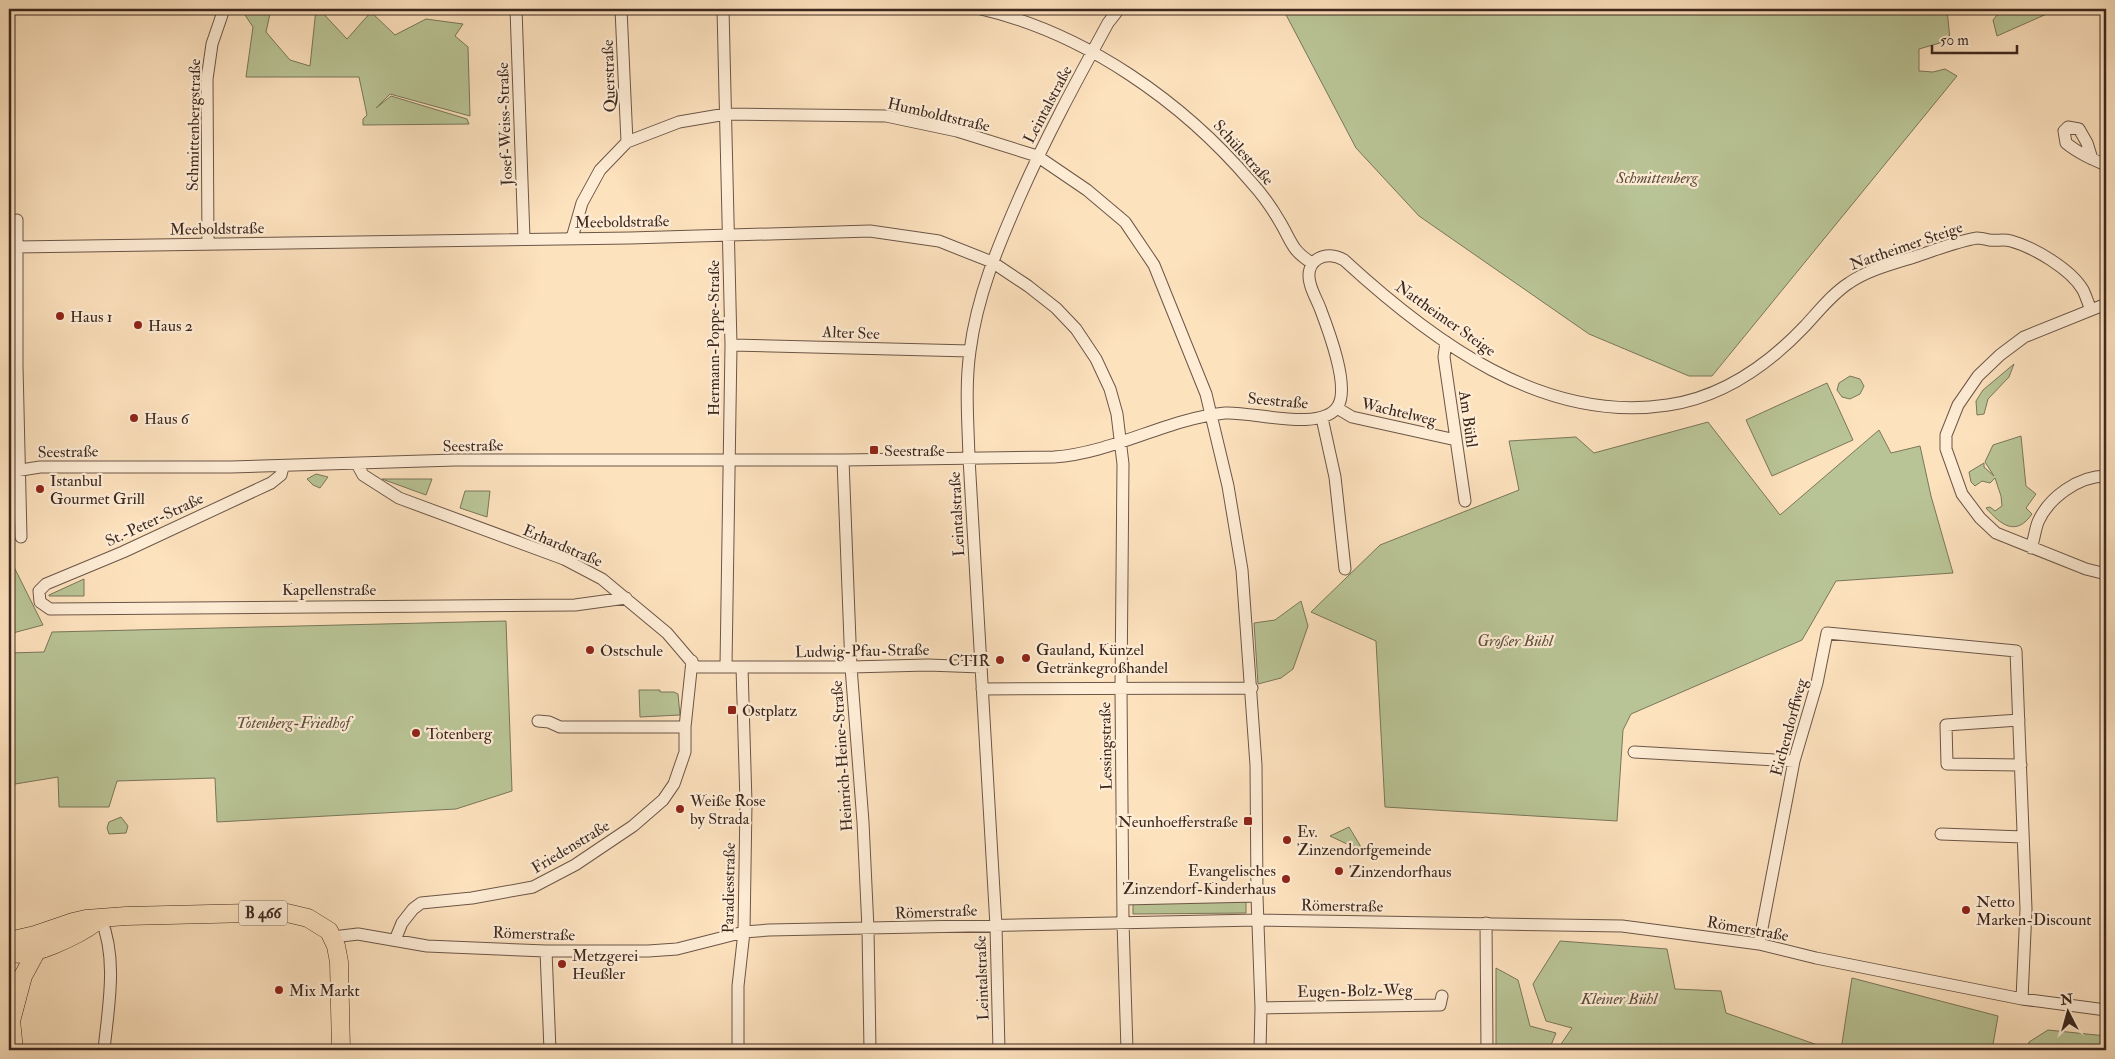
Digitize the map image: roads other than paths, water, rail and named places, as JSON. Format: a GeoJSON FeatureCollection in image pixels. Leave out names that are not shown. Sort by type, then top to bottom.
{"type":"FeatureCollection","features":[{"type":"Feature","properties":{"kind":"main road","name":"B 466"},"geometry":{"type":"LineString","coordinates":[[9,941],[35,935],[79,920],[185,914],[298,914],[316,921],[329,931],[333,937]]}},
{"type":"Feature","properties":{"kind":"main road","name":"B 466"},"geometry":{"type":"LineString","coordinates":[[9,952],[18,956],[36,952],[84,930],[101,919]]}},
{"type":"Feature","properties":{"kind":"main road"},"geometry":{"type":"LineString","coordinates":[[333,937],[339,962],[341,1050]]}},
{"type":"Feature","properties":{"kind":"main road"},"geometry":{"type":"LineString","coordinates":[[14,1050],[10,1013],[23,976],[36,952]]}},
{"type":"Feature","properties":{"kind":"street","name":"Schmittenbergstraße"},"geometry":{"type":"LineString","coordinates":[[208,244],[208,79],[212,44],[224,9]]}},
{"type":"Feature","properties":{"kind":"street","name":"Josef-Weiss-Straße"},"geometry":{"type":"LineString","coordinates":[[516,9],[524,238]]}},
{"type":"Feature","properties":{"kind":"street","name":"Querstraße"},"geometry":{"type":"LineString","coordinates":[[621,9],[626,142]]}},
{"type":"Feature","properties":{"kind":"street","name":"Hermann-Poppe-Straße"},"geometry":{"type":"LineString","coordinates":[[723,9],[731,345],[726,666]]}},
{"type":"Feature","properties":{"kind":"street","name":"Schülestraße"},"geometry":{"type":"LineString","coordinates":[[981,9],[1045,28],[1092,53],[1162,96],[1192,120],[1228,154],[1280,222],[1297,253],[1312,263]]}},
{"type":"Feature","properties":{"kind":"street","name":"Leintalstraße"},"geometry":{"type":"LineString","coordinates":[[999,1050],[996,926],[969,458],[970,352],[980,302],[992,262],[1037,156],[1108,23],[1120,9]]}},
{"type":"Feature","properties":{"kind":"street","name":"Humboldtstraße"},"geometry":{"type":"LineString","coordinates":[[572,238],[582,203],[600,170],[626,142],[679,122],[726,114],[886,116],[957,131],[1037,156],[1087,190],[1126,222],[1154,265],[1198,372],[1206,394],[1210,416]]}},
{"type":"Feature","properties":{"kind":"street"},"geometry":{"type":"LineString","coordinates":[[2092,159],[2106,165]]}},
{"type":"Feature","properties":{"kind":"street"},"geometry":{"type":"LineString","coordinates":[[17,220],[14,470],[21,537]]}},
{"type":"Feature","properties":{"kind":"street","name":"Meeboldstraße"},"geometry":{"type":"LineString","coordinates":[[16,247],[870,231],[939,241],[992,262],[1028,286],[1056,308],[1076,329],[1096,359],[1110,389],[1117,414],[1120,442]]}},
{"type":"Feature","properties":{"kind":"street","name":"Nattheimer Steige"},"geometry":{"type":"LineString","coordinates":[[1312,263],[1324,256],[1338,256],[1446,342],[1490,370],[1516,383],[1546,394],[1614,407],[1668,405],[1692,400],[1729,386],[1746,376],[1785,346],[1835,294],[1859,276],[1978,238],[2010,241],[2046,257],[2067,272],[2082,288],[2091,310]]}},
{"type":"Feature","properties":{"kind":"street"},"geometry":{"type":"LineString","coordinates":[[1312,263],[1310,283],[1326,323],[1340,375],[1342,394],[1337,408],[1331,414],[1322,418],[1335,477],[1345,569]]}},
{"type":"Feature","properties":{"kind":"street"},"geometry":{"type":"LineString","coordinates":[[2106,304],[2024,337],[2000,355],[1978,376],[1958,405],[1946,435],[1946,449],[1955,481],[1980,518],[1996,533],[2086,569],[2106,574]]}},
{"type":"Feature","properties":{"kind":"street","name":"Am Bühl"},"geometry":{"type":"LineString","coordinates":[[1446,342],[1444,358],[1465,501]]}},
{"type":"Feature","properties":{"kind":"street","name":"Alter See"},"geometry":{"type":"LineString","coordinates":[[731,345],[970,352]]}},
{"type":"Feature","properties":{"kind":"street","name":"Wachtelweg"},"geometry":{"type":"LineString","coordinates":[[1337,408],[1352,417],[1456,440]]}},
{"type":"Feature","properties":{"kind":"street","name":"Seestraße"},"geometry":{"type":"LineString","coordinates":[[14,470],[40,467],[283,467],[455,460],[843,460],[1070,456],[1086,453],[1172,425],[1210,416],[1239,413],[1292,418],[1322,418]]}},
{"type":"Feature","properties":{"kind":"street"},"geometry":{"type":"LineString","coordinates":[[1210,416],[1228,486],[1242,570],[1252,688],[1256,765],[1257,920],[1261,1008],[1260,1050]]}},
{"type":"Feature","properties":{"kind":"street","name":"Lessingstraße"},"geometry":{"type":"LineString","coordinates":[[1120,442],[1123,464],[1121,688],[1123,922],[1128,1050]]}},
{"type":"Feature","properties":{"kind":"street","name":"Heinrich-Heine-Straße"},"geometry":{"type":"LineString","coordinates":[[843,460],[851,667],[863,822],[868,929],[870,1050]]}},
{"type":"Feature","properties":{"kind":"street","name":"Erhardstraße"},"geometry":{"type":"LineString","coordinates":[[357,464],[363,475],[399,498],[564,559],[602,579],[667,633],[692,661]]}},
{"type":"Feature","properties":{"kind":"street","name":"St.-Peter-Straße"},"geometry":{"type":"LineString","coordinates":[[38,597],[40,588],[46,584],[123,552],[271,483],[281,475],[283,467]]}},
{"type":"Feature","properties":{"kind":"street"},"geometry":{"type":"LineString","coordinates":[[2031,548],[2038,521],[2051,501],[2084,479],[2106,476]]}},
{"type":"Feature","properties":{"kind":"street","name":"Kapellenstraße"},"geometry":{"type":"LineString","coordinates":[[38,597],[44,605],[50,608],[575,605],[626,598]]}},
{"type":"Feature","properties":{"kind":"street","name":"Eichendorffweg"},"geometry":{"type":"LineString","coordinates":[[1760,944],[1794,761],[1817,683],[1828,633],[2016,651],[2019,720]]}},
{"type":"Feature","properties":{"kind":"street"},"geometry":{"type":"LineString","coordinates":[[692,661],[696,666],[742,667]]}},
{"type":"Feature","properties":{"kind":"street"},"geometry":{"type":"LineString","coordinates":[[538,721],[549,722],[560,727],[685,727],[692,661]]}},
{"type":"Feature","properties":{"kind":"street","name":"Ludwig-Pfau-Straße"},"geometry":{"type":"LineString","coordinates":[[742,667],[928,665],[981,667]]}},
{"type":"Feature","properties":{"kind":"street","name":"Paradiesstraße"},"geometry":{"type":"LineString","coordinates":[[738,1050],[738,986],[744,932],[746,803],[742,667]]}},
{"type":"Feature","properties":{"kind":"street"},"geometry":{"type":"LineString","coordinates":[[982,688],[1252,688]]}},
{"type":"Feature","properties":{"kind":"street"},"geometry":{"type":"LineString","coordinates":[[2021,765],[1947,764],[1946,725],[2019,720],[2021,765],[2023,838],[2026,909],[2022,999]]}},
{"type":"Feature","properties":{"kind":"street","name":"Friedenstraße"},"geometry":{"type":"LineString","coordinates":[[395,940],[402,923],[413,909],[421,903],[472,898],[533,887],[575,865],[633,826],[663,800],[674,784],[686,752],[685,727]]}},
{"type":"Feature","properties":{"kind":"street"},"geometry":{"type":"LineString","coordinates":[[1634,752],[1794,761]]}},
{"type":"Feature","properties":{"kind":"street"},"geometry":{"type":"LineString","coordinates":[[1941,834],[2023,838]]}},
{"type":"Feature","properties":{"kind":"street"},"geometry":{"type":"LineString","coordinates":[[1123,899],[1257,896]]}},
{"type":"Feature","properties":{"kind":"street"},"geometry":{"type":"LineString","coordinates":[[101,919],[108,942],[111,972],[104,1050]]}},
{"type":"Feature","properties":{"kind":"street","name":"Römerstraße"},"geometry":{"type":"LineString","coordinates":[[333,937],[358,934],[427,946],[546,951],[648,951],[671,949],[744,932],[1123,922],[1257,920],[1622,926],[1760,944],[1816,958],[2022,999],[2106,1010]]}},
{"type":"Feature","properties":{"kind":"street"},"geometry":{"type":"LineString","coordinates":[[1486,923],[1487,1050]]}},
{"type":"Feature","properties":{"kind":"street"},"geometry":{"type":"LineString","coordinates":[[546,951],[550,1050]]}},
{"type":"Feature","properties":{"kind":"street","name":"Eugen-Bolz-Weg"},"geometry":{"type":"LineString","coordinates":[[1261,1008],[1440,1005],[1442,996]]}},
{"type":"Feature","properties":{"kind":"place","name":"Haus 1"},"geometry":{"type":"Point","coordinates":[60,316]}},
{"type":"Feature","properties":{"kind":"place","name":"Haus 2"},"geometry":{"type":"Point","coordinates":[138,325]}},
{"type":"Feature","properties":{"kind":"place","name":"Haus 6"},"geometry":{"type":"Point","coordinates":[134,418]}},
{"type":"Feature","properties":{"kind":"place","name":"Seestraße"},"geometry":{"type":"Point","coordinates":[874,450]}},
{"type":"Feature","properties":{"kind":"place","name":"Istanbul Gourmet Grill"},"geometry":{"type":"Point","coordinates":[40,489]}},
{"type":"Feature","properties":{"kind":"place","name":"Ostschule"},"geometry":{"type":"Point","coordinates":[590,650]}},
{"type":"Feature","properties":{"kind":"place","name":"Gauland, Künzel Getränkegroßhandel"},"geometry":{"type":"Point","coordinates":[1026,658]}},
{"type":"Feature","properties":{"kind":"place","name":"CTIR"},"geometry":{"type":"Point","coordinates":[1000,660]}},
{"type":"Feature","properties":{"kind":"place","name":"Ostplatz"},"geometry":{"type":"Point","coordinates":[732,710]}},
{"type":"Feature","properties":{"kind":"place","name":"Totenberg"},"geometry":{"type":"Point","coordinates":[416,733]}},
{"type":"Feature","properties":{"kind":"place","name":"Weiße Rose by Strada"},"geometry":{"type":"Point","coordinates":[680,809]}},
{"type":"Feature","properties":{"kind":"place","name":"Neunhoefferstraße"},"geometry":{"type":"Point","coordinates":[1248,821]}},
{"type":"Feature","properties":{"kind":"place","name":"Ev. Zinzendorfgemeinde"},"geometry":{"type":"Point","coordinates":[1287,840]}},
{"type":"Feature","properties":{"kind":"place","name":"Zinzendorfhaus"},"geometry":{"type":"Point","coordinates":[1339,871]}},
{"type":"Feature","properties":{"kind":"place","name":"Evangelisches Zinzendorf-Kinderhaus"},"geometry":{"type":"Point","coordinates":[1286,879]}},
{"type":"Feature","properties":{"kind":"place","name":"Netto Marken-Discount"},"geometry":{"type":"Point","coordinates":[1966,910]}},
{"type":"Feature","properties":{"kind":"place","name":"Metzgerei Heußler"},"geometry":{"type":"Point","coordinates":[562,964]}},
{"type":"Feature","properties":{"kind":"place","name":"Mix Markt"},"geometry":{"type":"Point","coordinates":[279,990]}},
{"type":"Feature","properties":{"kind":"park label","name":"Schmittenberg"},"geometry":{"type":"Point","coordinates":[1657,177]}},
{"type":"Feature","properties":{"kind":"park label","name":"Großer Bühl"},"geometry":{"type":"Point","coordinates":[1515,640]}},
{"type":"Feature","properties":{"kind":"park label","name":"Totenberg-Friedhof"},"geometry":{"type":"Point","coordinates":[293,722]}},
{"type":"Feature","properties":{"kind":"park label","name":"Kleiner Bühl"},"geometry":{"type":"Point","coordinates":[1619,998]}}]}
